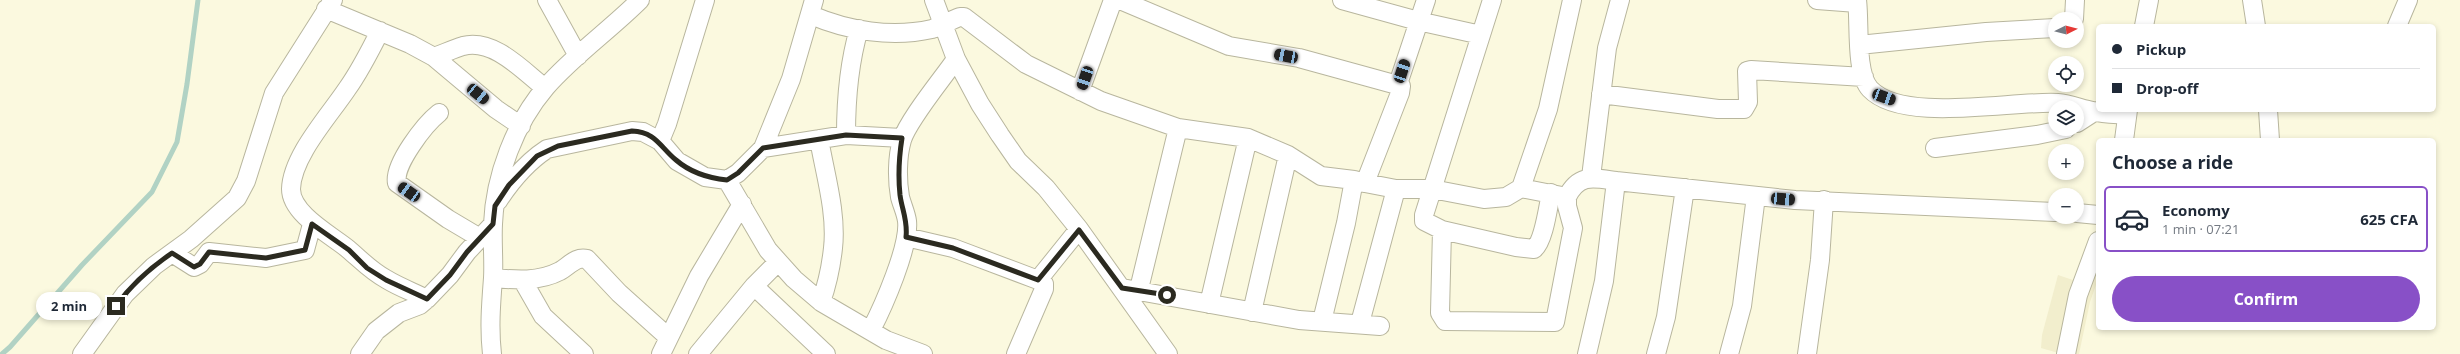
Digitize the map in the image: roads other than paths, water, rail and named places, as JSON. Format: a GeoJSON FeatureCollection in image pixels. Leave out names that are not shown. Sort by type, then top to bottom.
{"type":"FeatureCollection","features":[{"type":"Feature","properties":{"kind":"street"},"geometry":{"type":"LineString","coordinates":[[547,0],[578,56]]}},
{"type":"Feature","properties":{"kind":"street"},"geometry":{"type":"LineString","coordinates":[[492,354],[489,313],[493,278],[494,215],[504,165],[521,126],[545,88],[640,0]]}},
{"type":"Feature","properties":{"kind":"street"},"geometry":{"type":"LineString","coordinates":[[660,141],[667,124],[705,0]]}},
{"type":"Feature","properties":{"kind":"street"},"geometry":{"type":"LineString","coordinates":[[935,0],[956,59],[980,104],[1018,161],[1046,188],[1079,230],[1130,288],[1168,354]]}},
{"type":"Feature","properties":{"kind":"street"},"geometry":{"type":"LineString","coordinates":[[1080,91],[1114,0]]}},
{"type":"Feature","properties":{"kind":"street"},"geometry":{"type":"LineString","coordinates":[[1120,0],[1229,46],[1299,58],[1398,84],[1402,88],[1359,182],[1346,223],[1322,320]]}},
{"type":"Feature","properties":{"kind":"street"},"geometry":{"type":"LineString","coordinates":[[1342,0],[1418,21],[1481,35]]}},
{"type":"Feature","properties":{"kind":"street"},"geometry":{"type":"LineString","coordinates":[[1398,84],[1426,0]]}},
{"type":"Feature","properties":{"kind":"street"},"geometry":{"type":"LineString","coordinates":[[1492,0],[1432,189],[1424,220],[1442,230],[1510,246],[1534,249],[1538,246],[1559,195],[1590,177],[1756,196],[1953,209],[2048,212]]}},
{"type":"Feature","properties":{"kind":"street"},"geometry":{"type":"LineString","coordinates":[[360,354],[376,331],[399,313],[420,305],[450,275],[480,238],[494,215],[509,185],[537,156],[547,150],[632,131],[642,132],[660,141],[677,161],[705,177],[727,180],[738,173],[763,148],[791,79],[813,8],[829,22],[859,30],[874,32],[904,32],[932,29],[964,17],[1026,64],[1116,107],[1178,128],[1248,138],[1288,155],[1321,176],[1396,189],[1432,189],[1484,199],[1506,197],[1521,188],[1548,109],[1572,0]]}},
{"type":"Feature","properties":{"kind":"street"},"geometry":{"type":"LineString","coordinates":[[1590,177],[1607,48],[1620,0]]}},
{"type":"Feature","properties":{"kind":"street"},"geometry":{"type":"LineString","coordinates":[[1816,0],[1857,1],[1859,46],[1864,77],[1870,89],[1878,95],[1911,105],[1956,109],[2058,103],[2094,112],[2127,112],[2124,138]]}},
{"type":"Feature","properties":{"kind":"street"},"geometry":{"type":"LineString","coordinates":[[2074,12],[2075,0]]}},
{"type":"Feature","properties":{"kind":"street"},"geometry":{"type":"LineString","coordinates":[[2144,24],[2149,0]]}},
{"type":"Feature","properties":{"kind":"street"},"geometry":{"type":"LineString","coordinates":[[2252,0],[2256,24]]}},
{"type":"Feature","properties":{"kind":"street"},"geometry":{"type":"LineString","coordinates":[[2398,24],[2408,0]]}},
{"type":"Feature","properties":{"kind":"street"},"geometry":{"type":"LineString","coordinates":[[82,354],[125,294],[154,266],[172,253],[238,198],[246,181],[274,93],[330,5],[434,57],[496,109],[521,126]]}},
{"type":"Feature","properties":{"kind":"street"},"geometry":{"type":"LineString","coordinates":[[1859,46],[1986,32],[2048,28]]}},
{"type":"Feature","properties":{"kind":"street"},"geometry":{"type":"LineString","coordinates":[[846,135],[847,97],[854,46],[859,30]]}},
{"type":"Feature","properties":{"kind":"street"},"geometry":{"type":"LineString","coordinates":[[380,31],[348,89],[318,130],[298,163],[291,190],[294,200],[312,224],[349,250],[367,268],[386,280],[427,299]]}},
{"type":"Feature","properties":{"kind":"street"},"geometry":{"type":"LineString","coordinates":[[434,57],[464,46],[485,46],[497,51],[545,88]]}},
{"type":"Feature","properties":{"kind":"street"},"geometry":{"type":"LineString","coordinates":[[871,330],[900,259],[906,237],[907,220],[900,196],[899,180],[899,159],[902,138],[956,59]]}},
{"type":"Feature","properties":{"kind":"street"},"geometry":{"type":"LineString","coordinates":[[1601,94],[1718,109],[1744,109],[1748,102],[1747,72],[1750,70],[1864,77]]}},
{"type":"Feature","properties":{"kind":"street"},"geometry":{"type":"LineString","coordinates":[[2084,118],[2094,112]]}},
{"type":"Feature","properties":{"kind":"street"},"geometry":{"type":"LineString","coordinates":[[2268,112],[2270,138]]}},
{"type":"Feature","properties":{"kind":"street"},"geometry":{"type":"LineString","coordinates":[[439,113],[426,123],[404,157],[396,179],[397,183],[448,219],[480,238]]}},
{"type":"Feature","properties":{"kind":"street"},"geometry":{"type":"LineString","coordinates":[[1130,288],[1178,128]]}},
{"type":"Feature","properties":{"kind":"street"},"geometry":{"type":"LineString","coordinates":[[1935,148],[2048,133]]}},
{"type":"Feature","properties":{"kind":"street"},"geometry":{"type":"LineString","coordinates":[[763,148],[846,135],[902,138]]}},
{"type":"Feature","properties":{"kind":"street"},"geometry":{"type":"LineString","coordinates":[[1209,304],[1248,138]]}},
{"type":"Feature","properties":{"kind":"street"},"geometry":{"type":"LineString","coordinates":[[820,139],[833,215],[833,247],[829,278],[821,302]]}},
{"type":"Feature","properties":{"kind":"street"},"geometry":{"type":"LineString","coordinates":[[1252,312],[1288,155]]}},
{"type":"Feature","properties":{"kind":"street"},"geometry":{"type":"LineString","coordinates":[[727,180],[768,250],[778,262],[821,302],[886,340],[923,354]]}},
{"type":"Feature","properties":{"kind":"street"},"geometry":{"type":"LineString","coordinates":[[1587,354],[1604,281],[1616,181]]}},
{"type":"Feature","properties":{"kind":"street"},"geometry":{"type":"LineString","coordinates":[[1442,230],[1440,313],[1445,322],[1518,321],[1553,324],[1556,319],[1573,228],[1567,206],[1559,195],[1521,188]]}},
{"type":"Feature","properties":{"kind":"street"},"geometry":{"type":"LineString","coordinates":[[1656,354],[1666,317],[1686,188]]}},
{"type":"Feature","properties":{"kind":"street"},"geometry":{"type":"LineString","coordinates":[[1360,323],[1396,189]]}},
{"type":"Feature","properties":{"kind":"street"},"geometry":{"type":"LineString","coordinates":[[1729,354],[1742,306],[1756,196]]}},
{"type":"Feature","properties":{"kind":"street"},"geometry":{"type":"LineString","coordinates":[[1807,354],[1820,260],[1824,200]]}},
{"type":"Feature","properties":{"kind":"street"},"geometry":{"type":"LineString","coordinates":[[660,354],[698,276],[742,204]]}},
{"type":"Feature","properties":{"kind":"street"},"geometry":{"type":"LineString","coordinates":[[2084,214],[2096,215]]}},
{"type":"Feature","properties":{"kind":"street"},"geometry":{"type":"LineString","coordinates":[[172,253],[194,267],[200,264],[209,252],[266,258],[305,250],[312,224]]}},
{"type":"Feature","properties":{"kind":"street"},"geometry":{"type":"LineString","coordinates":[[1038,280],[1079,230]]}},
{"type":"Feature","properties":{"kind":"street"},"geometry":{"type":"LineString","coordinates":[[906,237],[953,248],[1038,280],[1044,284],[1044,289],[1016,354]]}},
{"type":"Feature","properties":{"kind":"street"},"geometry":{"type":"LineString","coordinates":[[493,278],[523,281],[560,271],[580,259],[587,259],[619,293],[668,337]]}},
{"type":"Feature","properties":{"kind":"street"},"geometry":{"type":"LineString","coordinates":[[2066,354],[2078,295],[2094,260]]}},
{"type":"Feature","properties":{"kind":"street"},"geometry":{"type":"LineString","coordinates":[[698,354],[754,286],[778,262]]}},
{"type":"Feature","properties":{"kind":"street"},"geometry":{"type":"LineString","coordinates":[[523,281],[543,316],[584,354]]}},
{"type":"Feature","properties":{"kind":"street"},"geometry":{"type":"LineString","coordinates":[[754,286],[826,354]]}},
{"type":"Feature","properties":{"kind":"street"},"geometry":{"type":"LineString","coordinates":[[1130,288],[1299,320],[1322,320],[1380,326]]}},
{"type":"Feature","properties":{"kind":"waterway"},"geometry":{"type":"LineString","coordinates":[[2,354],[10,347],[82,265],[152,192],[177,142],[187,84],[198,0]]}}]}
